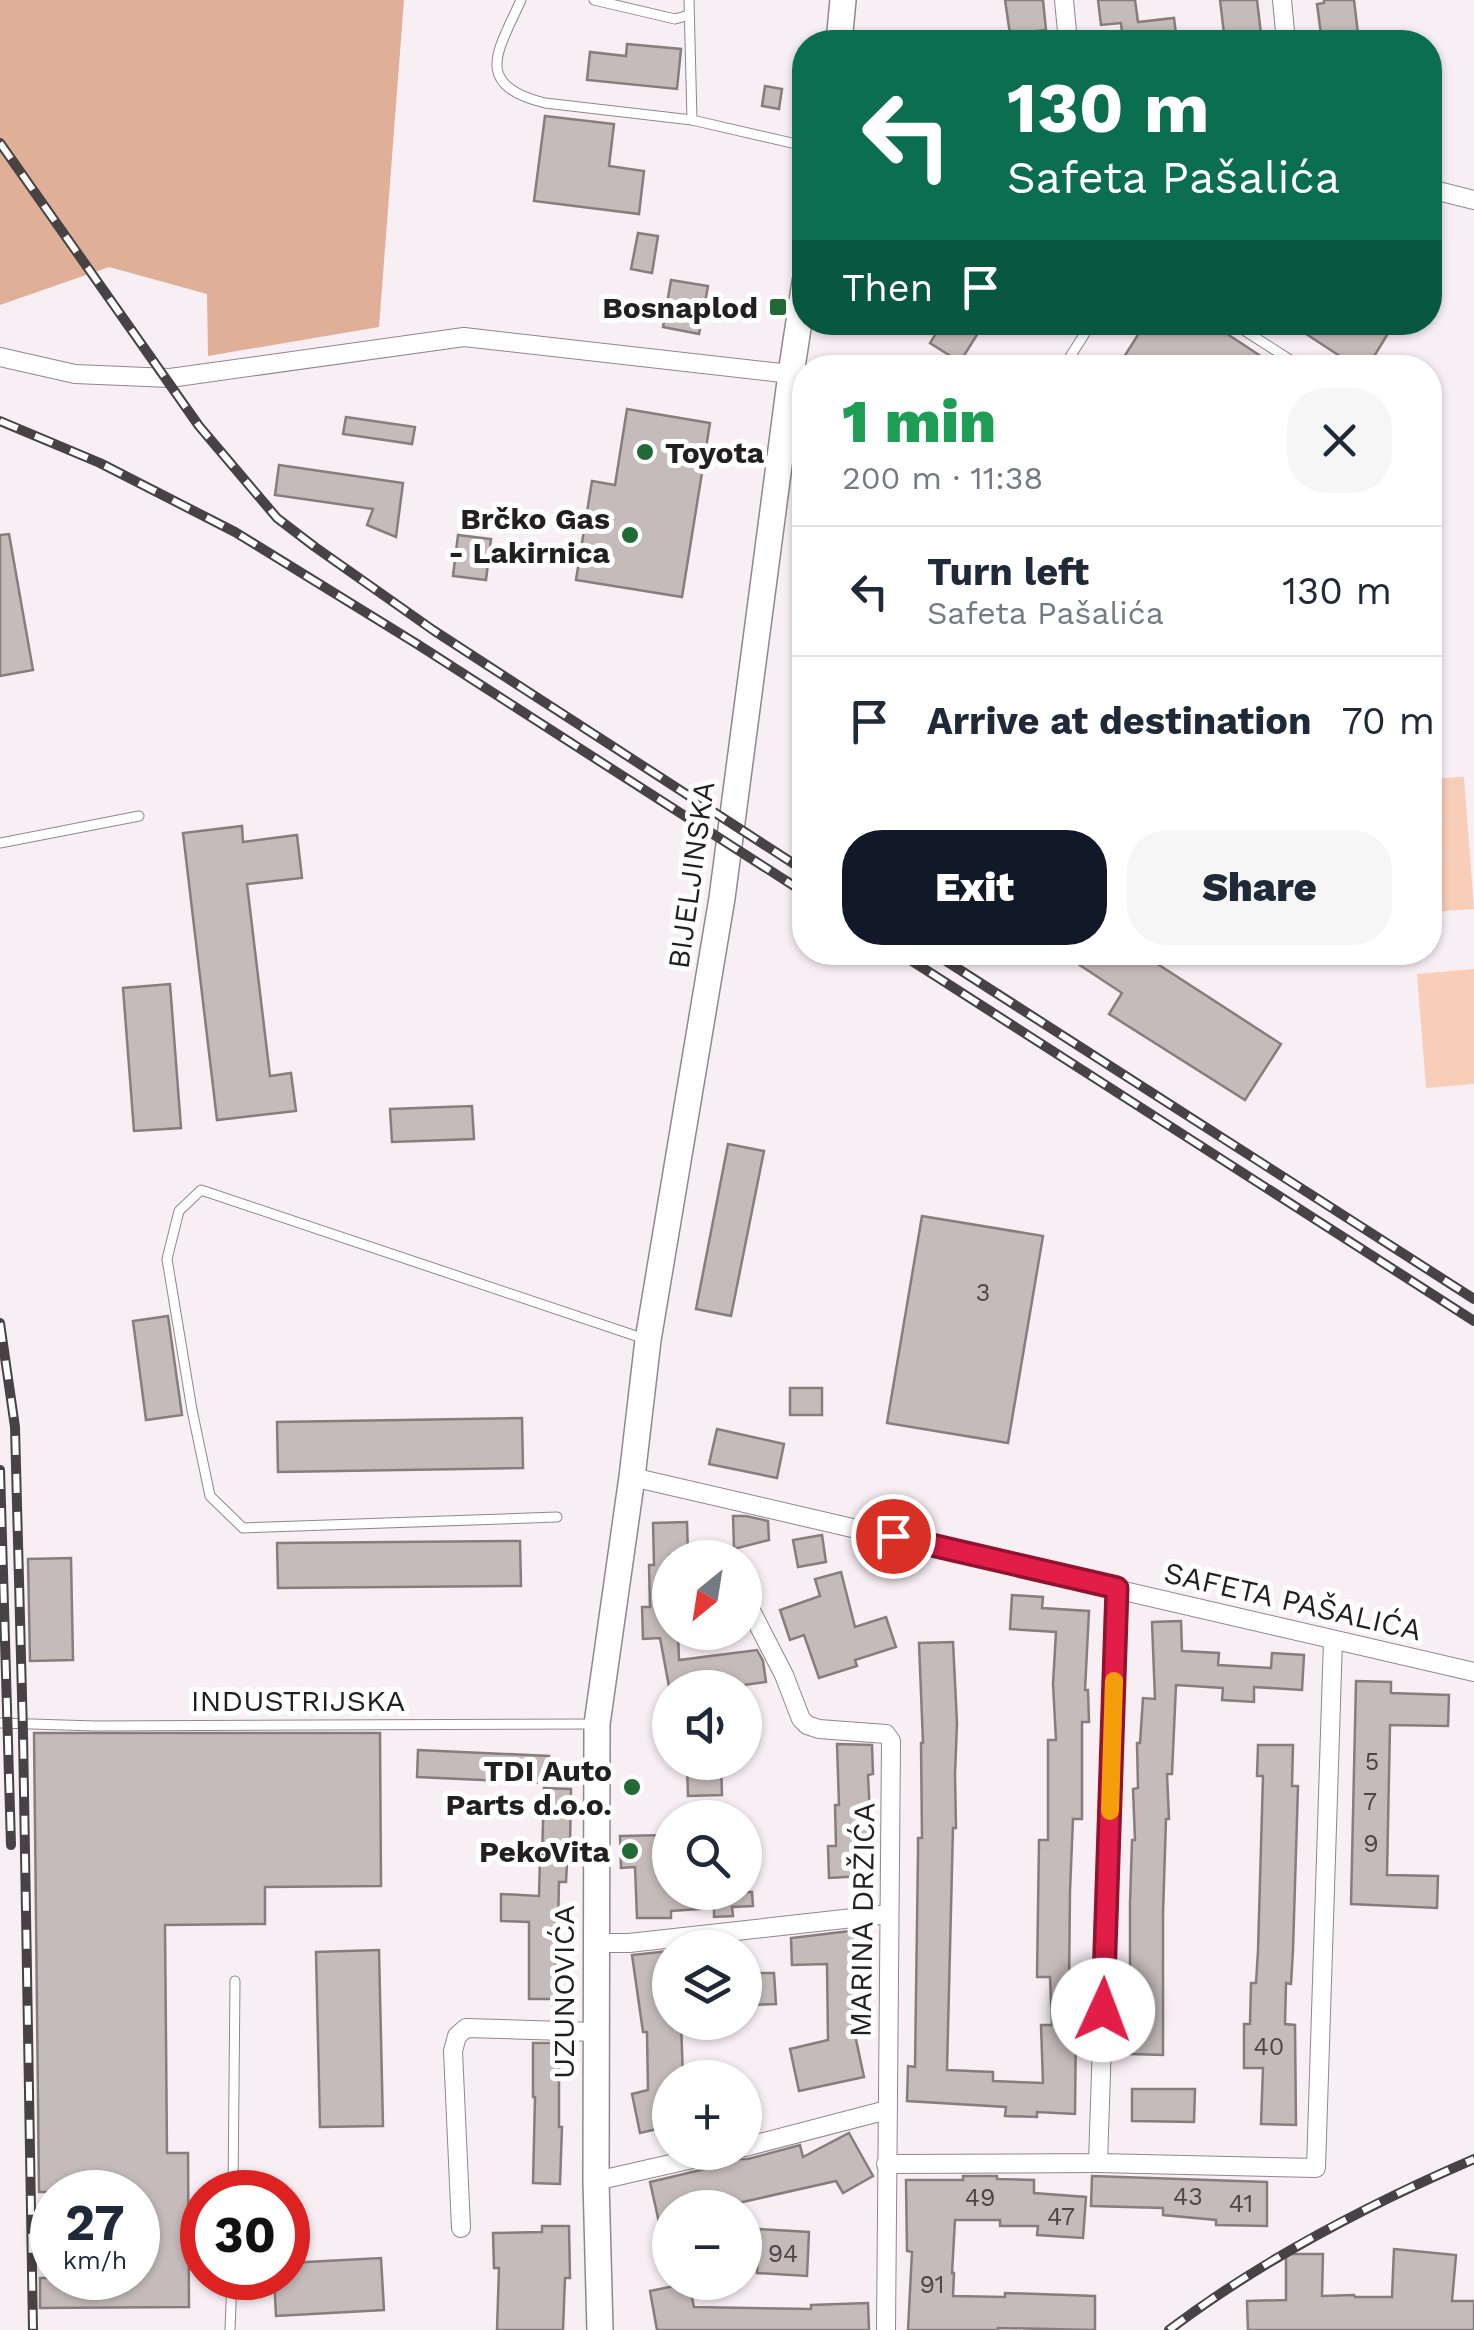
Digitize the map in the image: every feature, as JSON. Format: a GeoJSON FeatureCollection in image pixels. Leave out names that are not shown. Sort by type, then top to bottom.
{"type":"FeatureCollection","features":[{"type":"Feature","properties":{"kind":"main road"},"geometry":{"type":"LineString","coordinates":[[843,0],[843,30]]}},
{"type":"Feature","properties":{"kind":"main road","name":"BIJELJINSKA"},"geometry":{"type":"LineString","coordinates":[[632,1476],[648,1340],[722,898],[792,367]]}},
{"type":"Feature","properties":{"kind":"main road","name":"UZUNOVIĆA"},"geometry":{"type":"LineString","coordinates":[[600,2330],[595,2032],[597,1724],[632,1476]]}},
{"type":"Feature","properties":{"kind":"street"},"geometry":{"type":"LineString","coordinates":[[1064,0],[1067,30]]}},
{"type":"Feature","properties":{"kind":"street"},"geometry":{"type":"LineString","coordinates":[[1282,0],[1285,30]]}},
{"type":"Feature","properties":{"kind":"street"},"geometry":{"type":"LineString","coordinates":[[1442,192],[1474,200]]}},
{"type":"Feature","properties":{"kind":"street"},"geometry":{"type":"LineString","coordinates":[[0,357],[75,374],[170,378],[464,337],[791,374]]}},
{"type":"Feature","properties":{"kind":"street","name":"SAFETA PAŠALIĆA"},"geometry":{"type":"LineString","coordinates":[[632,1476],[1474,1672]]}},
{"type":"Feature","properties":{"kind":"street"},"geometry":{"type":"LineString","coordinates":[[1098,2163],[1117,1588]]}},
{"type":"Feature","properties":{"kind":"street","name":"MARINA DRŽIĆA"},"geometry":{"type":"LineString","coordinates":[[762,1632],[807,1725],[886,1734],[892,1741],[886,2330]]}},
{"type":"Feature","properties":{"kind":"street"},"geometry":{"type":"LineString","coordinates":[[886,2164],[1316,2168],[1333,1640]]}},
{"type":"Feature","properties":{"kind":"street"},"geometry":{"type":"LineString","coordinates":[[595,1943],[890,1914]]}},
{"type":"Feature","properties":{"kind":"street"},"geometry":{"type":"LineString","coordinates":[[461,2228],[453,2051],[457,2036],[466,2028],[595,2032]]}},
{"type":"Feature","properties":{"kind":"street"},"geometry":{"type":"LineString","coordinates":[[762,2143],[887,2110]]}},
{"type":"Feature","properties":{"kind":"street"},"geometry":{"type":"LineString","coordinates":[[596,2182],[652,2169]]}},
{"type":"Feature","properties":{"kind":"lane"},"geometry":{"type":"LineString","coordinates":[[521,0],[497,53],[496,67],[499,78],[524,98],[692,120],[792,143]]}},
{"type":"Feature","properties":{"kind":"lane"},"geometry":{"type":"LineString","coordinates":[[594,0],[675,19],[690,15]]}},
{"type":"Feature","properties":{"kind":"lane"},"geometry":{"type":"LineString","coordinates":[[690,0],[692,120]]}},
{"type":"Feature","properties":{"kind":"lane"},"geometry":{"type":"LineString","coordinates":[[1251,335],[1283,355]]}},
{"type":"Feature","properties":{"kind":"lane"},"geometry":{"type":"LineString","coordinates":[[0,843],[139,816]]}},
{"type":"Feature","properties":{"kind":"lane"},"geometry":{"type":"LineString","coordinates":[[557,1516],[243,1528],[210,1496],[199,1444],[167,1258],[179,1211],[201,1190],[648,1340]]}},
{"type":"Feature","properties":{"kind":"lane","name":"INDUSTRIJSKA"},"geometry":{"type":"LineString","coordinates":[[0,1723],[597,1724]]}},
{"type":"Feature","properties":{"kind":"lane"},"geometry":{"type":"LineString","coordinates":[[233,2170],[235,1981]]}},
{"type":"Feature","properties":{"kind":"lane"},"geometry":{"type":"LineString","coordinates":[[230,2330],[231,2300]]}},
{"type":"Feature","properties":{"kind":"shaded area"},"geometry":{"type":"Polygon","coordinates":[[[0,0],[404,0],[379,327],[208,356],[207,294],[109,267],[0,305],[0,0]]]}},
{"type":"Feature","properties":{"kind":"shaded area"},"geometry":{"type":"Polygon","coordinates":[[[1464,777],[1474,909],[1442,911],[1442,778],[1464,777]]]}},
{"type":"Feature","properties":{"kind":"shaded area"},"geometry":{"type":"Polygon","coordinates":[[[1474,969],[1474,1084],[1426,1088],[1417,974],[1474,969]]]}},
{"type":"Feature","properties":{"kind":"building"},"geometry":{"type":"Polygon","coordinates":[[[1005,0],[1043,0],[1046,30],[1009,30],[1005,0]]]}},
{"type":"Feature","properties":{"kind":"building"},"geometry":{"type":"Polygon","coordinates":[[[1098,0],[1135,0],[1138,22],[1174,18],[1176,30],[1122,30],[1121,23],[1101,25],[1098,0]]]}},
{"type":"Feature","properties":{"kind":"building"},"geometry":{"type":"Polygon","coordinates":[[[1220,0],[1257,0],[1261,30],[1224,30],[1220,0]]]}},
{"type":"Feature","properties":{"kind":"building"},"geometry":{"type":"Polygon","coordinates":[[[1354,0],[1358,30],[1320,30],[1317,4],[1354,0]]]}},
{"type":"Feature","properties":{"kind":"building"},"geometry":{"type":"Polygon","coordinates":[[[627,44],[681,49],[677,89],[587,80],[590,52],[626,56],[627,44]]]}},
{"type":"Feature","properties":{"kind":"building"},"geometry":{"type":"Polygon","coordinates":[[[765,86],[782,89],[779,109],[762,106],[765,86]]]}},
{"type":"Feature","properties":{"kind":"building"},"geometry":{"type":"Polygon","coordinates":[[[545,116],[614,124],[609,166],[644,171],[639,214],[534,201],[545,116]]]}},
{"type":"Feature","properties":{"kind":"building"},"geometry":{"type":"Polygon","coordinates":[[[638,233],[658,236],[652,273],[631,269],[638,233]]]}},
{"type":"Feature","properties":{"kind":"building"},"geometry":{"type":"Polygon","coordinates":[[[671,280],[708,286],[699,334],[663,327],[671,280]]]}},
{"type":"Feature","properties":{"kind":"building"},"geometry":{"type":"Polygon","coordinates":[[[935,335],[977,335],[964,355],[949,355],[930,343],[935,335]]]}},
{"type":"Feature","properties":{"kind":"building"},"geometry":{"type":"Polygon","coordinates":[[[1138,335],[1229,335],[1259,355],[1125,355],[1138,335]]]}},
{"type":"Feature","properties":{"kind":"building"},"geometry":{"type":"Polygon","coordinates":[[[1308,335],[1387,335],[1375,355],[1338,355],[1308,335]]]}},
{"type":"Feature","properties":{"kind":"building"},"geometry":{"type":"Polygon","coordinates":[[[627,409],[710,423],[682,597],[576,580],[592,481],[615,485],[627,409]]]}},
{"type":"Feature","properties":{"kind":"building"},"geometry":{"type":"Polygon","coordinates":[[[346,417],[415,427],[412,444],[343,434],[346,417]]]}},
{"type":"Feature","properties":{"kind":"building"},"geometry":{"type":"Polygon","coordinates":[[[279,465],[403,483],[396,537],[367,525],[373,509],[275,495],[279,465]]]}},
{"type":"Feature","properties":{"kind":"building"},"geometry":{"type":"Polygon","coordinates":[[[9,534],[33,670],[0,676],[0,535],[9,534]]]}},
{"type":"Feature","properties":{"kind":"building"},"geometry":{"type":"Polygon","coordinates":[[[458,535],[491,539],[486,580],[453,576],[458,535]]]}},
{"type":"Feature","properties":{"kind":"building"},"geometry":{"type":"Polygon","coordinates":[[[242,826],[243,842],[297,835],[302,878],[247,884],[270,1076],[291,1073],[296,1111],[217,1120],[183,833],[242,826]]]}},
{"type":"Feature","properties":{"kind":"building"},"geometry":{"type":"Polygon","coordinates":[[[1080,965],[1159,965],[1281,1044],[1245,1100],[1109,1014],[1122,993],[1080,965]]]}},
{"type":"Feature","properties":{"kind":"building"},"geometry":{"type":"Polygon","coordinates":[[[170,984],[181,1128],[134,1131],[123,988],[170,984]]]}},
{"type":"Feature","properties":{"kind":"building"},"geometry":{"type":"Polygon","coordinates":[[[472,1106],[474,1139],[392,1142],[390,1109],[472,1106]]]}},
{"type":"Feature","properties":{"kind":"building"},"geometry":{"type":"Polygon","coordinates":[[[728,1144],[764,1151],[731,1316],[696,1309],[728,1144]]]}},
{"type":"Feature","properties":{"kind":"building"},"geometry":{"type":"Polygon","coordinates":[[[922,1216],[1043,1236],[1008,1443],[887,1423],[922,1216]]]}},
{"type":"Feature","properties":{"kind":"building"},"geometry":{"type":"Polygon","coordinates":[[[168,1316],[182,1415],[146,1420],[133,1321],[168,1316]]]}},
{"type":"Feature","properties":{"kind":"building"},"geometry":{"type":"Polygon","coordinates":[[[790,1388],[822,1388],[822,1415],[790,1415],[790,1388]]]}},
{"type":"Feature","properties":{"kind":"building"},"geometry":{"type":"Polygon","coordinates":[[[522,1418],[523,1468],[278,1472],[277,1422],[522,1418]]]}},
{"type":"Feature","properties":{"kind":"building"},"geometry":{"type":"Polygon","coordinates":[[[717,1429],[784,1444],[777,1478],[709,1464],[717,1429]]]}},
{"type":"Feature","properties":{"kind":"building"},"geometry":{"type":"Polygon","coordinates":[[[733,1516],[768,1521],[769,1540],[734,1540],[733,1516]]]}},
{"type":"Feature","properties":{"kind":"building"},"geometry":{"type":"Polygon","coordinates":[[[687,1522],[688,1540],[653,1540],[653,1523],[687,1522]]]}},
{"type":"Feature","properties":{"kind":"building"},"geometry":{"type":"Polygon","coordinates":[[[822,1535],[826,1562],[798,1567],[793,1540],[822,1535]]]}},
{"type":"Feature","properties":{"kind":"building"},"geometry":{"type":"Polygon","coordinates":[[[520,1541],[521,1586],[278,1588],[277,1543],[520,1541]]]}},
{"type":"Feature","properties":{"kind":"building"},"geometry":{"type":"Polygon","coordinates":[[[71,1558],[73,1660],[30,1661],[28,1559],[71,1558]]]}},
{"type":"Feature","properties":{"kind":"building"},"geometry":{"type":"Polygon","coordinates":[[[649,1565],[652,1638],[643,1639],[642,1607],[650,1607],[649,1565]]]}},
{"type":"Feature","properties":{"kind":"building"},"geometry":{"type":"Polygon","coordinates":[[[841,1572],[855,1627],[886,1617],[896,1647],[855,1660],[857,1666],[819,1678],[804,1635],[790,1640],[780,1610],[820,1596],[815,1579],[841,1572]]]}},
{"type":"Feature","properties":{"kind":"building"},"geometry":{"type":"Polygon","coordinates":[[[1012,1595],[1043,1597],[1042,1608],[1089,1611],[1085,1690],[1089,1722],[1082,1722],[1082,1819],[1073,1819],[1070,1891],[1069,1990],[1085,1989],[1086,2021],[1076,2021],[1075,2114],[1037,2112],[1037,2117],[1005,2116],[1006,2107],[907,2101],[908,2066],[915,2067],[918,1838],[922,1838],[919,1643],[953,1642],[956,1828],[947,2070],[993,2072],[993,2081],[1043,2083],[1041,2025],[1052,2025],[1050,1977],[1037,1977],[1039,1840],[1048,1840],[1048,1740],[1056,1740],[1056,1632],[1010,1629],[1012,1595]]]}},
{"type":"Feature","properties":{"kind":"building"},"geometry":{"type":"Polygon","coordinates":[[[1181,1621],[1182,1651],[1219,1653],[1218,1665],[1271,1668],[1272,1653],[1304,1655],[1302,1690],[1254,1687],[1254,1702],[1222,1700],[1223,1688],[1176,1685],[1172,1774],[1167,1774],[1163,2055],[1130,2054],[1130,1903],[1137,1743],[1143,1698],[1155,1699],[1152,1622],[1181,1621]]]}},
{"type":"Feature","properties":{"kind":"building"},"geometry":{"type":"Polygon","coordinates":[[[662,1650],[679,1650],[679,1660],[757,1650],[766,1682],[762,1683],[762,1670],[666,1670],[662,1650]]]}},
{"type":"Feature","properties":{"kind":"building"},"geometry":{"type":"Polygon","coordinates":[[[1356,1681],[1391,1682],[1391,1693],[1449,1695],[1448,1726],[1390,1725],[1387,1875],[1438,1876],[1437,1908],[1351,1904],[1356,1681]]]}},
{"type":"Feature","properties":{"kind":"building"},"geometry":{"type":"Polygon","coordinates":[[[34,1733],[380,1733],[381,1886],[265,1887],[265,1924],[165,1925],[167,2153],[188,2153],[188,2170],[180,2170],[180,2300],[189,2300],[189,2307],[40,2308],[40,2300],[160,2300],[160,2170],[39,2170],[34,1733]]]}},
{"type":"Feature","properties":{"kind":"building"},"geometry":{"type":"Polygon","coordinates":[[[837,1744],[872,1745],[873,1774],[868,1775],[871,1836],[862,1836],[864,1876],[829,1878],[828,1846],[836,1846],[835,1805],[839,1805],[837,1744]]]}},
{"type":"Feature","properties":{"kind":"building"},"geometry":{"type":"Polygon","coordinates":[[[1258,1745],[1293,1745],[1292,1786],[1298,1786],[1293,1950],[1291,1984],[1286,1983],[1285,2024],[1295,2025],[1296,2125],[1261,2124],[1263,2068],[1244,2068],[1244,2024],[1250,2024],[1251,1983],[1256,1983],[1258,1951],[1263,1776],[1257,1776],[1258,1745]]]}},
{"type":"Feature","properties":{"kind":"building"},"geometry":{"type":"Polygon","coordinates":[[[418,1750],[549,1756],[548,1783],[417,1777],[418,1750]]]}},
{"type":"Feature","properties":{"kind":"building"},"geometry":{"type":"Polygon","coordinates":[[[688,1780],[722,1780],[722,1795],[688,1796],[688,1780]]]}},
{"type":"Feature","properties":{"kind":"building"},"geometry":{"type":"Polygon","coordinates":[[[544,1788],[571,1789],[570,1846],[566,1882],[559,1882],[556,1999],[529,1999],[529,1922],[501,1921],[501,1894],[539,1896],[544,1788]]]}},
{"type":"Feature","properties":{"kind":"building"},"geometry":{"type":"Polygon","coordinates":[[[652,1835],[652,1910],[685,1910],[671,1911],[671,1918],[637,1918],[635,1867],[621,1868],[620,1836],[652,1835]]]}},
{"type":"Feature","properties":{"kind":"building"},"geometry":{"type":"Polygon","coordinates":[[[714,1910],[732,1910],[733,1916],[714,1917],[714,1910]]]}},
{"type":"Feature","properties":{"kind":"building"},"geometry":{"type":"Polygon","coordinates":[[[867,1929],[868,1959],[861,1959],[863,2011],[850,2011],[864,2077],[799,2091],[790,2049],[828,2040],[827,1964],[792,1965],[791,1938],[867,1929]]]}},
{"type":"Feature","properties":{"kind":"building"},"geometry":{"type":"Polygon","coordinates":[[[379,1950],[383,2126],[320,2127],[316,1952],[379,1950]]]}},
{"type":"Feature","properties":{"kind":"building"},"geometry":{"type":"Polygon","coordinates":[[[652,1953],[652,2040],[682,2040],[682,2060],[652,2060],[652,2130],[640,2133],[632,2094],[648,2090],[647,2032],[643,2032],[632,1955],[652,1953]]]}},
{"type":"Feature","properties":{"kind":"building"},"geometry":{"type":"Polygon","coordinates":[[[762,1973],[774,1973],[776,2004],[762,2004],[762,1973]]]}},
{"type":"Feature","properties":{"kind":"building"},"geometry":{"type":"Polygon","coordinates":[[[533,2043],[559,2043],[560,2184],[533,2183],[533,2043]]]}},
{"type":"Feature","properties":{"kind":"building"},"geometry":{"type":"Polygon","coordinates":[[[1132,2089],[1195,2089],[1194,2122],[1132,2121],[1132,2089]]]}},
{"type":"Feature","properties":{"kind":"building"},"geometry":{"type":"Polygon","coordinates":[[[849,2133],[873,2176],[843,2193],[836,2181],[762,2198],[762,2190],[652,2191],[650,2182],[701,2170],[762,2170],[762,2155],[800,2145],[803,2157],[849,2133]]]}},
{"type":"Feature","properties":{"kind":"building"},"geometry":{"type":"Polygon","coordinates":[[[963,2176],[1034,2180],[1034,2193],[1086,2197],[1083,2238],[1037,2235],[1038,2226],[1000,2226],[1000,2220],[955,2220],[953,2296],[1095,2296],[1095,2330],[908,2330],[912,2252],[907,2251],[906,2180],[963,2180],[963,2176]]]}},
{"type":"Feature","properties":{"kind":"building"},"geometry":{"type":"Polygon","coordinates":[[[1092,2176],[1267,2182],[1267,2226],[1216,2225],[1216,2220],[1163,2215],[1163,2208],[1091,2206],[1092,2176]]]}},
{"type":"Feature","properties":{"kind":"building"},"geometry":{"type":"Polygon","coordinates":[[[542,2226],[569,2226],[570,2278],[565,2278],[563,2330],[497,2330],[499,2268],[494,2268],[493,2233],[542,2232],[542,2226]]]}},
{"type":"Feature","properties":{"kind":"building"},"geometry":{"type":"Polygon","coordinates":[[[762,2229],[809,2232],[807,2276],[762,2273],[762,2229]]]}},
{"type":"Feature","properties":{"kind":"building"},"geometry":{"type":"Polygon","coordinates":[[[1394,2249],[1456,2255],[1452,2301],[1474,2301],[1474,2330],[1248,2330],[1247,2301],[1286,2300],[1286,2254],[1323,2254],[1322,2296],[1392,2297],[1394,2249]]]}},
{"type":"Feature","properties":{"kind":"building"},"geometry":{"type":"Polygon","coordinates":[[[381,2258],[384,2310],[276,2316],[275,2300],[310,2300],[310,2262],[381,2258]]]}},
{"type":"Feature","properties":{"kind":"building"},"geometry":{"type":"Polygon","coordinates":[[[650,2291],[652,2300],[693,2300],[694,2307],[811,2309],[811,2305],[868,2303],[869,2330],[657,2330],[650,2291]]]}},
{"type":"Feature","properties":{"kind":"railway"},"geometry":{"type":"LineString","coordinates":[[0,143],[199,426],[277,518],[433,630],[792,863]]}},
{"type":"Feature","properties":{"kind":"railway"},"geometry":{"type":"LineString","coordinates":[[0,421],[100,463],[235,532],[792,885]]}},
{"type":"Feature","properties":{"kind":"railway"},"geometry":{"type":"LineString","coordinates":[[918,965],[1474,1321]]}},
{"type":"Feature","properties":{"kind":"railway"},"geometry":{"type":"LineString","coordinates":[[952,965],[1474,1299]]}},
{"type":"Feature","properties":{"kind":"railway"},"geometry":{"type":"LineString","coordinates":[[0,1323],[15,1427],[33,2330]]}},
{"type":"Feature","properties":{"kind":"railway"},"geometry":{"type":"LineString","coordinates":[[0,1470],[11,1845]]}},
{"type":"Feature","properties":{"kind":"railway"},"geometry":{"type":"LineString","coordinates":[[1169,2330],[1241,2280],[1317,2235],[1474,2159]]}},
{"type":"Feature","properties":{"kind":"slow traffic"},"geometry":{"type":"LineString","coordinates":[[1110,1811],[1114,1681]]}},
{"type":"Feature","properties":{"kind":"place","name":"Bosnaplod"},"geometry":{"type":"Point","coordinates":[778,307]}},
{"type":"Feature","properties":{"kind":"place","name":"Toyota"},"geometry":{"type":"Point","coordinates":[645,452]}},
{"type":"Feature","properties":{"kind":"place","name":"Brčko Gas - Lakirnica"},"geometry":{"type":"Point","coordinates":[630,535]}},
{"type":"Feature","properties":{"kind":"place","name":"TDI Auto Parts d.o.o."},"geometry":{"type":"Point","coordinates":[632,1787]}},
{"type":"Feature","properties":{"kind":"place","name":"PekoVita"},"geometry":{"type":"Point","coordinates":[630,1851]}},
{"type":"Feature","properties":{"kind":"route"},"geometry":{"type":"LineString","coordinates":[[893,1536],[1117,1588],[1103,2010]]}}]}
